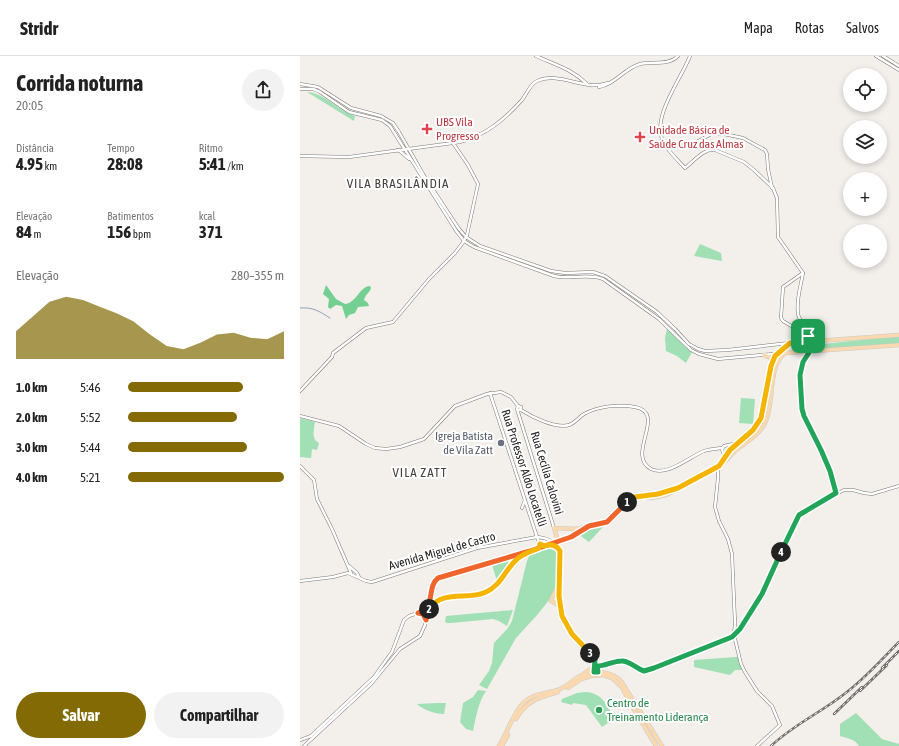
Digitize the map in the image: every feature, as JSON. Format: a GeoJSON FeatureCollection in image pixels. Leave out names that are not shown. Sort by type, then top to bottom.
{"type":"FeatureCollection","features":[{"type":"Feature","properties":{"kind":"main road"},"geometry":{"type":"LineString","coordinates":[[536,56],[559,65],[575,74],[587,85]]}},
{"type":"Feature","properties":{"kind":"main road"},"geometry":{"type":"LineString","coordinates":[[300,156],[349,157],[453,143],[472,138],[492,128],[521,102],[533,84],[537,81],[562,79],[595,87],[606,86],[634,66],[645,63],[671,61],[678,56]]}},
{"type":"Feature","properties":{"kind":"main road"},"geometry":{"type":"LineString","coordinates":[[690,56],[669,98],[662,118],[660,126],[661,135],[667,147],[685,168],[703,154],[712,150],[721,152],[744,162],[773,188]]}},
{"type":"Feature","properties":{"kind":"main road"},"geometry":{"type":"LineString","coordinates":[[876,56],[899,70]]}},
{"type":"Feature","properties":{"kind":"main road"},"geometry":{"type":"LineString","coordinates":[[883,56],[899,66]]}},
{"type":"Feature","properties":{"kind":"main road"},"geometry":{"type":"LineString","coordinates":[[575,74],[576,82]]}},
{"type":"Feature","properties":{"kind":"main road"},"geometry":{"type":"LineString","coordinates":[[576,82],[578,76]]}},
{"type":"Feature","properties":{"kind":"main road"},"geometry":{"type":"LineString","coordinates":[[576,82],[596,86],[609,83]]}},
{"type":"Feature","properties":{"kind":"main road"},"geometry":{"type":"LineString","coordinates":[[300,84],[316,86],[351,108],[381,116],[393,123],[409,148],[423,177],[463,240],[488,253],[554,276],[593,276],[603,279],[659,319],[693,351],[704,356],[718,359],[899,345]]}},
{"type":"Feature","properties":{"kind":"main road"},"geometry":{"type":"LineString","coordinates":[[300,89],[313,89],[350,112],[382,120],[390,126],[411,161],[465,236],[480,246],[551,271],[565,273],[593,272],[605,276],[657,312],[691,345],[701,350],[728,350],[801,342],[899,335]]}},
{"type":"Feature","properties":{"kind":"main road"},"geometry":{"type":"LineString","coordinates":[[334,102],[336,98]]}},
{"type":"Feature","properties":{"kind":"main road"},"geometry":{"type":"LineString","coordinates":[[394,132],[398,130]]}},
{"type":"Feature","properties":{"kind":"main road"},"geometry":{"type":"LineString","coordinates":[[667,147],[691,145],[704,137],[716,133],[743,138],[760,147],[767,154],[771,181],[777,198],[778,237],[803,273],[798,313],[801,321],[810,333],[810,351],[803,362]]}},
{"type":"Feature","properties":{"kind":"main road"},"geometry":{"type":"LineString","coordinates":[[300,391],[332,357],[333,353],[366,328],[393,322],[429,279],[452,257],[460,245],[467,232],[478,184],[468,165],[453,143]]}},
{"type":"Feature","properties":{"kind":"main road"},"geometry":{"type":"LineString","coordinates":[[396,150],[404,154],[411,161]]}},
{"type":"Feature","properties":{"kind":"main road"},"geometry":{"type":"LineString","coordinates":[[766,181],[770,183],[771,181]]}},
{"type":"Feature","properties":{"kind":"main road"},"geometry":{"type":"LineString","coordinates":[[803,273],[783,287],[780,315],[783,321],[808,336],[810,342],[806,351],[800,375],[803,413],[832,476],[836,493]]}},
{"type":"Feature","properties":{"kind":"main road"},"geometry":{"type":"LineString","coordinates":[[794,352],[801,348],[801,342]]}},
{"type":"Feature","properties":{"kind":"main road"},"geometry":{"type":"LineString","coordinates":[[554,528],[572,529],[607,522],[628,501],[635,497],[665,494],[719,467],[727,456],[753,430],[761,418],[772,362],[776,354],[790,343]]}},
{"type":"Feature","properties":{"kind":"main road"},"geometry":{"type":"LineString","coordinates":[[736,447],[758,432],[766,422],[777,363],[785,353]]}},
{"type":"Feature","properties":{"kind":"main road"},"geometry":{"type":"LineString","coordinates":[[764,355],[770,358],[772,362]]}},
{"type":"Feature","properties":{"kind":"main road","name":"Rua Cecília Calovini"},"geometry":{"type":"LineString","coordinates":[[490,393],[501,392],[511,397],[518,406],[517,409],[520,410],[558,540]]}},
{"type":"Feature","properties":{"kind":"main road"},"geometry":{"type":"LineString","coordinates":[[300,416],[338,426],[359,440],[375,448],[400,448],[424,439],[455,406],[490,393]]}},
{"type":"Feature","properties":{"kind":"main road","name":"Rua Professor Aldo Locatelli"},"geometry":{"type":"LineString","coordinates":[[490,393],[537,537],[540,544],[544,546]]}},
{"type":"Feature","properties":{"kind":"main road"},"geometry":{"type":"LineString","coordinates":[[520,410],[538,419],[566,425],[572,424],[586,413],[597,409],[616,406],[638,408],[643,410],[648,421],[642,450],[642,459],[647,466],[659,471],[664,471],[675,467],[706,450],[722,448],[730,444],[736,447]]}},
{"type":"Feature","properties":{"kind":"main road"},"geometry":{"type":"LineString","coordinates":[[722,448],[723,452],[727,456]]}},
{"type":"Feature","properties":{"kind":"main road"},"geometry":{"type":"LineString","coordinates":[[300,466],[314,480],[317,499],[332,529],[345,562],[351,572]]}},
{"type":"Feature","properties":{"kind":"main road"},"geometry":{"type":"LineString","coordinates":[[719,467],[715,510],[728,539],[732,554],[735,624],[734,635],[741,664],[745,672],[756,691],[772,706],[780,725],[757,746]]}},
{"type":"Feature","properties":{"kind":"main road"},"geometry":{"type":"LineString","coordinates":[[500,746],[523,708],[530,702],[542,695],[563,688],[596,666],[625,661],[642,670],[647,670],[734,635],[742,626],[766,588],[777,560],[793,531],[798,516],[836,493],[844,490],[872,494],[899,486]]}},
{"type":"Feature","properties":{"kind":"main road"},"geometry":{"type":"LineString","coordinates":[[522,508],[526,500]]}},
{"type":"Feature","properties":{"kind":"main road"},"geometry":{"type":"LineString","coordinates":[[300,740],[311,736],[374,677],[392,652],[404,620],[427,607],[431,598],[433,584],[438,578],[528,552],[558,540],[574,536],[589,526]]}},
{"type":"Feature","properties":{"kind":"main road"},"geometry":{"type":"LineString","coordinates":[[572,529],[575,532],[574,536]]}},
{"type":"Feature","properties":{"kind":"main road","name":"Avenida Miguel de Castro"},"geometry":{"type":"LineString","coordinates":[[351,572],[369,582],[477,548],[537,537],[558,540]]}},
{"type":"Feature","properties":{"kind":"main road"},"geometry":{"type":"LineString","coordinates":[[558,540],[560,551],[561,610],[564,620],[572,634]]}},
{"type":"Feature","properties":{"kind":"main road"},"geometry":{"type":"LineString","coordinates":[[539,548],[540,544]]}},
{"type":"Feature","properties":{"kind":"main road"},"geometry":{"type":"LineString","coordinates":[[549,544],[556,546],[560,551]]}},
{"type":"Feature","properties":{"kind":"main road"},"geometry":{"type":"LineString","coordinates":[[304,746],[371,684],[400,649],[420,636],[425,626],[428,610],[436,602],[448,596],[472,596],[486,592],[500,581],[515,561],[528,552]]}},
{"type":"Feature","properties":{"kind":"main road"},"geometry":{"type":"LineString","coordinates":[[513,556],[515,561]]}},
{"type":"Feature","properties":{"kind":"main road"},"geometry":{"type":"LineString","coordinates":[[345,562],[360,577]]}},
{"type":"Feature","properties":{"kind":"main road"},"geometry":{"type":"LineString","coordinates":[[349,566],[351,572]]}},
{"type":"Feature","properties":{"kind":"main road"},"geometry":{"type":"LineString","coordinates":[[300,581],[327,578],[351,572]]}},
{"type":"Feature","properties":{"kind":"main road"},"geometry":{"type":"LineString","coordinates":[[558,605],[552,600],[560,577]]}},
{"type":"Feature","properties":{"kind":"main road"},"geometry":{"type":"LineString","coordinates":[[557,588],[558,605],[562,621],[591,654],[595,660],[597,673]]}},
{"type":"Feature","properties":{"kind":"main road"},"geometry":{"type":"LineString","coordinates":[[431,598],[432,601],[436,602]]}},
{"type":"Feature","properties":{"kind":"main road"},"geometry":{"type":"LineString","coordinates":[[418,613],[423,614],[426,620]]}},
{"type":"Feature","properties":{"kind":"main road"},"geometry":{"type":"LineString","coordinates":[[735,624],[742,626]]}},
{"type":"Feature","properties":{"kind":"main road"},"geometry":{"type":"LineString","coordinates":[[735,624],[737,632]]}},
{"type":"Feature","properties":{"kind":"main road"},"geometry":{"type":"LineString","coordinates":[[581,676],[597,673],[613,675],[621,681],[662,746]]}},
{"type":"Feature","properties":{"kind":"main road"},"geometry":{"type":"LineString","coordinates":[[542,695],[563,690],[584,678],[597,673],[608,676],[619,684],[655,745],[656,741],[658,741],[662,746]]}},
{"type":"Feature","properties":{"kind":"main road"},"geometry":{"type":"LineString","coordinates":[[640,721],[642,716],[648,722]]}},
{"type":"Feature","properties":{"kind":"main road"},"geometry":{"type":"LineString","coordinates":[[640,721],[649,731],[651,732],[652,730]]}},
{"type":"Feature","properties":{"kind":"green space"},"geometry":{"type":"Polygon","coordinates":[[[307,92],[320,95],[349,114],[355,116],[354,121],[307,92]]]}},
{"type":"Feature","properties":{"kind":"green space"},"geometry":{"type":"Polygon","coordinates":[[[700,244],[721,253],[722,261],[694,256],[700,244]]]}},
{"type":"Feature","properties":{"kind":"green space"},"geometry":{"type":"Polygon","coordinates":[[[326,285],[336,299],[345,304],[352,301],[366,287],[369,286],[371,289],[364,300],[369,306],[358,307],[355,313],[349,315],[346,319],[342,306],[336,305],[330,309],[328,307],[329,299],[323,294],[326,285]]]}},
{"type":"Feature","properties":{"kind":"green space"},"geometry":{"type":"Polygon","coordinates":[[[667,329],[692,352],[686,363],[677,356],[666,351],[665,338],[667,329]]]}},
{"type":"Feature","properties":{"kind":"green space"},"geometry":{"type":"Polygon","coordinates":[[[899,336],[898,344],[812,350],[813,345],[899,336]]]}},
{"type":"Feature","properties":{"kind":"green space"},"geometry":{"type":"Polygon","coordinates":[[[741,398],[755,399],[753,424],[739,423],[741,398]]]}},
{"type":"Feature","properties":{"kind":"green space"},"geometry":{"type":"Polygon","coordinates":[[[300,418],[315,422],[314,436],[316,441],[319,443],[317,450],[312,449],[311,458],[300,457],[300,418]]]}},
{"type":"Feature","properties":{"kind":"green space"},"geometry":{"type":"Polygon","coordinates":[[[589,527],[603,527],[589,542],[578,534],[589,527]]]}},
{"type":"Feature","properties":{"kind":"green space"},"geometry":{"type":"Polygon","coordinates":[[[552,546],[557,549],[558,552],[558,578],[554,591],[538,614],[516,638],[487,689],[479,685],[489,671],[492,663],[494,643],[508,628],[512,621],[530,554],[552,546]]]}},
{"type":"Feature","properties":{"kind":"green space"},"geometry":{"type":"Polygon","coordinates":[[[512,560],[512,562],[497,581],[492,565],[512,560]]]}},
{"type":"Feature","properties":{"kind":"green space"},"geometry":{"type":"Polygon","coordinates":[[[513,610],[507,626],[493,619],[451,623],[445,622],[446,616],[513,610]]]}},
{"type":"Feature","properties":{"kind":"green space"},"geometry":{"type":"Polygon","coordinates":[[[738,657],[742,670],[735,670],[730,675],[694,667],[694,660],[738,657]]]}},
{"type":"Feature","properties":{"kind":"green space"},"geometry":{"type":"Polygon","coordinates":[[[478,690],[486,691],[479,705],[473,731],[466,729],[460,722],[463,703],[473,697],[478,690]]]}},
{"type":"Feature","properties":{"kind":"green space","name":"Centro de Treinamento Liderança"},"geometry":{"type":"Polygon","coordinates":[[[585,692],[600,697],[615,718],[602,727],[586,705],[573,703],[572,705],[561,702],[562,699],[577,693],[585,692]]]}},
{"type":"Feature","properties":{"kind":"green space"},"geometry":{"type":"Polygon","coordinates":[[[446,703],[444,714],[430,711],[417,704],[446,703]]]}},
{"type":"Feature","properties":{"kind":"green space"},"geometry":{"type":"Polygon","coordinates":[[[856,713],[882,739],[899,744],[899,746],[859,746],[853,740],[840,736],[840,724],[856,713]]]}},
{"type":"Feature","properties":{"kind":"waterway"},"geometry":{"type":"LineString","coordinates":[[300,308],[316,310],[330,318]]}},
{"type":"Feature","properties":{"kind":"railway"},"geometry":{"type":"LineString","coordinates":[[771,746],[788,732],[851,689],[899,642]]}},
{"type":"Feature","properties":{"kind":"railway"},"geometry":{"type":"LineString","coordinates":[[882,668],[899,651]]}},
{"type":"Feature","properties":{"kind":"railway"},"geometry":{"type":"LineString","coordinates":[[860,691],[887,665]]}},
{"type":"Feature","properties":{"kind":"railway"},"geometry":{"type":"LineString","coordinates":[[834,714],[862,687]]}},
{"type":"Feature","properties":{"kind":"place","name":"UBS Vila Progresso"},"geometry":{"type":"Point","coordinates":[427,129]}},
{"type":"Feature","properties":{"kind":"place","name":"Unidade Básica de Saúde Cruz das Almas"},"geometry":{"type":"Point","coordinates":[640,137]}},
{"type":"Feature","properties":{"kind":"place","name":"Igreja Batista de Vila Zatt"},"geometry":{"type":"Point","coordinates":[501,443]}},
{"type":"Feature","properties":{"kind":"place","name":"Centro de Treinamento Liderança"},"geometry":{"type":"Point","coordinates":[599,710]}},
{"type":"Feature","properties":{"kind":"district","name":"VILA BRASILÂNDIA"},"geometry":{"type":"Point","coordinates":[398,183]}},
{"type":"Feature","properties":{"kind":"district","name":"VILA ZATT"},"geometry":{"type":"Point","coordinates":[420,472]}},
{"type":"Feature","properties":{"kind":"route"},"geometry":{"type":"LineString","coordinates":[[808,336],[808,342],[790,343],[780,350],[775,356],[771,366],[766,396],[761,418],[758,424],[730,450],[719,466],[678,488],[658,494],[635,497],[626,503],[607,522],[589,526],[571,537],[554,542],[544,546],[540,548],[534,550],[530,551],[468,569],[438,578],[433,584],[431,598],[427,607],[425,610],[418,613],[423,614],[426,620],[428,610],[431,606],[444,597],[472,596],[486,592],[496,586],[518,558],[530,551],[539,548],[540,544],[544,546],[549,544],[554,545],[560,551],[559,596],[562,616],[572,634],[594,658],[594,672],[598,672],[597,666],[622,661],[625,661],[644,671],[732,637],[742,626],[766,588],[777,560],[793,531],[798,516],[836,493],[830,471],[802,409],[801,368],[810,351],[813,341],[810,333],[808,336]]}}]}
